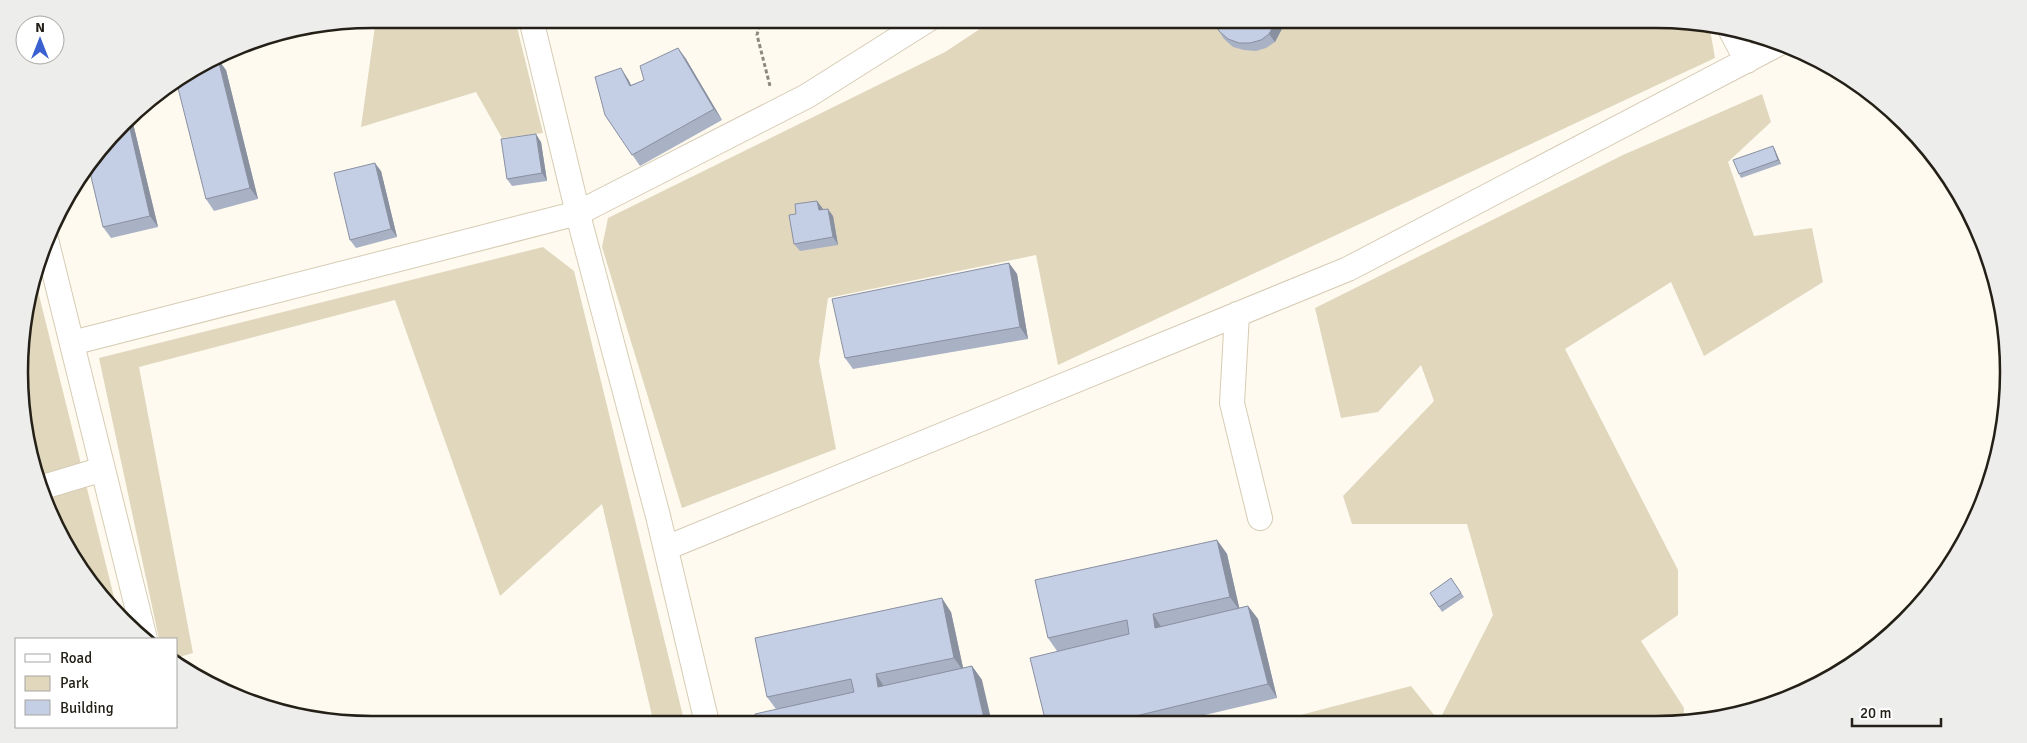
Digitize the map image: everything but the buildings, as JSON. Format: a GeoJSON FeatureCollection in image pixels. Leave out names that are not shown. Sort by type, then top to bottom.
{"type":"FeatureCollection","features":[{"type":"Feature","properties":{"kind":"street"},"geometry":{"type":"LineString","coordinates":[[533,28],[578,212],[666,548],[706,716]]}},
{"type":"Feature","properties":{"kind":"street"},"geometry":{"type":"LineString","coordinates":[[72,343],[578,212],[807,96],[915,28]]}},
{"type":"Feature","properties":{"kind":"street"},"geometry":{"type":"LineString","coordinates":[[1734,37],[1747,61]]}},
{"type":"Feature","properties":{"kind":"street"},"geometry":{"type":"LineString","coordinates":[[666,548],[1348,269],[1771,48]]}},
{"type":"Feature","properties":{"kind":"street"},"geometry":{"type":"LineString","coordinates":[[49,252],[142,627]]}},
{"type":"Feature","properties":{"kind":"street"},"geometry":{"type":"LineString","coordinates":[[1237,314],[1232,403],[1260,518]]}},
{"type":"Feature","properties":{"kind":"street"},"geometry":{"type":"LineString","coordinates":[[47,486],[103,469]]}},
{"type":"Feature","properties":{"kind":"path"},"geometry":{"type":"LineString","coordinates":[[759,28],[757,35],[776,111]]}},
{"type":"Feature","properties":{"kind":"green space"},"geometry":{"type":"Polygon","coordinates":[[[375,28],[517,28],[543,133],[502,138],[476,92],[361,127],[375,28]]]}},
{"type":"Feature","properties":{"kind":"green space"},"geometry":{"type":"Polygon","coordinates":[[[981,28],[1678,28],[1709,32],[1715,58],[1058,365],[1036,255],[828,298],[819,361],[836,449],[682,508],[602,247],[608,218],[945,52],[981,28]]]}},
{"type":"Feature","properties":{"kind":"green space"},"geometry":{"type":"Polygon","coordinates":[[[1762,94],[1771,122],[1728,162],[1754,236],[1812,228],[1823,282],[1704,356],[1671,282],[1565,349],[1678,570],[1678,615],[1641,641],[1684,708],[1684,714],[1442,716],[1493,615],[1467,524],[1352,524],[1343,496],[1434,401],[1421,365],[1378,412],[1341,418],[1315,308],[1623,155],[1762,94]]]}},
{"type":"Feature","properties":{"kind":"green space"},"geometry":{"type":"Polygon","coordinates":[[[543,247],[574,271],[683,716],[652,716],[602,504],[500,596],[395,300],[139,367],[193,653],[179,657],[178,638],[159,638],[99,358],[543,247]]]}},
{"type":"Feature","properties":{"kind":"green space"},"geometry":{"type":"Polygon","coordinates":[[[37,289],[115,600],[85,563],[63,524],[39,461],[30,416],[28,394],[28,349],[37,289]]]}},
{"type":"Feature","properties":{"kind":"green space"},"geometry":{"type":"Polygon","coordinates":[[[1411,686],[1435,716],[1297,716],[1411,686]]]}}]}
